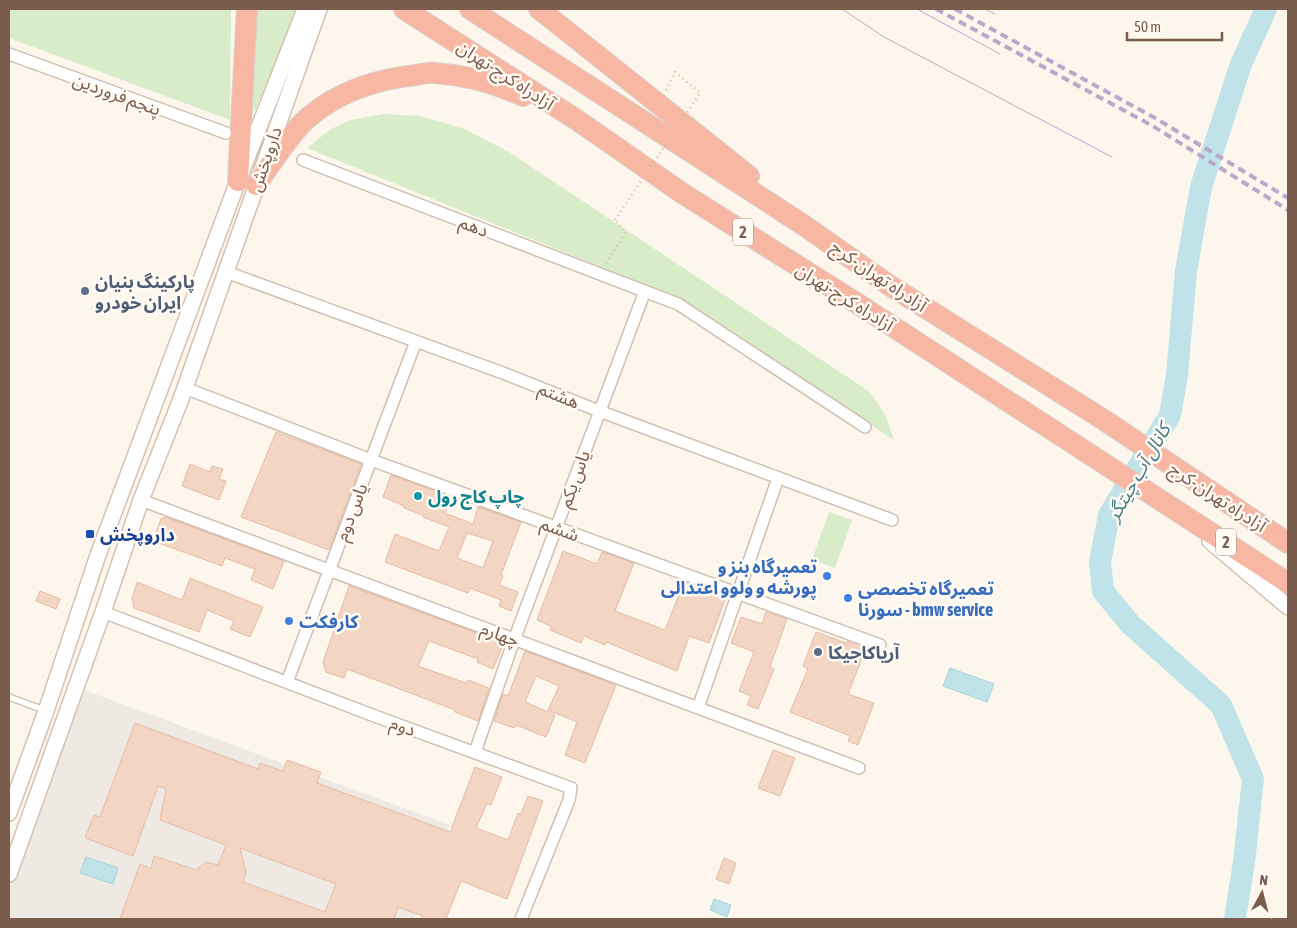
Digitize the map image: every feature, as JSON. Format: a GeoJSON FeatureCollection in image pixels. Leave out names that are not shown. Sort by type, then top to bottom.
{"type":"FeatureCollection","features":[{"type":"Feature","properties":{"kind":"highway"},"geometry":{"type":"LineString","coordinates":[[247,9],[247,183]]}},
{"type":"Feature","properties":{"kind":"highway","name":"آزادراه کرج-تهران"},"geometry":{"type":"LineString","coordinates":[[404,9],[577,120],[682,193],[1086,451],[1288,583]]}},
{"type":"Feature","properties":{"kind":"highway","name":"آزادراه تهران-کرج"},"geometry":{"type":"LineString","coordinates":[[470,9],[802,224],[889,285],[1104,420],[1288,543]]}},
{"type":"Feature","properties":{"kind":"highway"},"geometry":{"type":"LineString","coordinates":[[539,9],[741,170],[802,224]]}},
{"type":"Feature","properties":{"kind":"highway"},"geometry":{"type":"LineString","coordinates":[[247,183],[310,116],[336,98],[391,78],[433,73],[472,78],[510,90],[577,120]]}},
{"type":"Feature","properties":{"kind":"street","name":"داروپخش"},"geometry":{"type":"LineString","coordinates":[[9,874],[117,569],[226,272],[247,183],[305,9]]}},
{"type":"Feature","properties":{"kind":"street","name":"داروپخش"},"geometry":{"type":"LineString","coordinates":[[9,813],[98,555],[319,9]]}},
{"type":"Feature","properties":{"kind":"street","name":"پنجم فروردین"},"geometry":{"type":"LineString","coordinates":[[9,54],[226,133]]}},
{"type":"Feature","properties":{"kind":"street","name":"دهم"},"geometry":{"type":"LineString","coordinates":[[303,160],[678,304],[865,428]]}},
{"type":"Feature","properties":{"kind":"street","name":"هشتم"},"geometry":{"type":"LineString","coordinates":[[226,272],[503,373],[599,411],[892,520]]}},
{"type":"Feature","properties":{"kind":"street","name":"یاس یکم"},"geometry":{"type":"LineString","coordinates":[[475,752],[514,640],[644,291]]}},
{"type":"Feature","properties":{"kind":"street","name":"یاس دوم"},"geometry":{"type":"LineString","coordinates":[[287,682],[416,341]]}},
{"type":"Feature","properties":{"kind":"street","name":"ششم"},"geometry":{"type":"LineString","coordinates":[[185,388],[371,460],[880,645]]}},
{"type":"Feature","properties":{"kind":"street"},"geometry":{"type":"LineString","coordinates":[[698,708],[778,478]]}},
{"type":"Feature","properties":{"kind":"street","name":"چهارم"},"geometry":{"type":"LineString","coordinates":[[142,500],[859,768]]}},
{"type":"Feature","properties":{"kind":"street"},"geometry":{"type":"LineString","coordinates":[[1163,502],[1288,607]]}},
{"type":"Feature","properties":{"kind":"street"},"geometry":{"type":"LineString","coordinates":[[98,555],[104,571],[117,569]]}},
{"type":"Feature","properties":{"kind":"street","name":"دوم"},"geometry":{"type":"LineString","coordinates":[[103,612],[571,788],[569,800],[521,919]]}},
{"type":"Feature","properties":{"kind":"street"},"geometry":{"type":"LineString","coordinates":[[44,716],[62,728]]}},
{"type":"Feature","properties":{"kind":"lane"},"geometry":{"type":"LineString","coordinates":[[9,697],[44,716]]}},
{"type":"Feature","properties":{"kind":"path"},"geometry":{"type":"LineString","coordinates":[[599,274],[626,232],[615,220],[700,93],[675,72],[659,104]]}},
{"type":"Feature","properties":{"kind":"shaded area"},"geometry":{"type":"Polygon","coordinates":[[[76,687],[450,825],[414,919],[9,919],[9,883],[76,687]]]}},
{"type":"Feature","properties":{"kind":"green space"},"geometry":{"type":"Polygon","coordinates":[[[9,9],[231,9],[230,120],[9,38],[9,9]]]}},
{"type":"Feature","properties":{"kind":"green space"},"geometry":{"type":"Polygon","coordinates":[[[253,9],[298,9],[254,113],[250,77],[253,9]]]}},
{"type":"Feature","properties":{"kind":"green space"},"geometry":{"type":"Polygon","coordinates":[[[384,114],[420,116],[462,128],[509,152],[870,392],[886,416],[894,440],[680,299],[307,148],[331,129],[351,120],[384,114]]]}},
{"type":"Feature","properties":{"kind":"green space"},"geometry":{"type":"Polygon","coordinates":[[[829,512],[852,520],[835,568],[812,560],[829,512]]]}},
{"type":"Feature","properties":{"kind":"water"},"geometry":{"type":"Polygon","coordinates":[[[950,668],[994,684],[987,702],[943,686],[950,668]]]}},
{"type":"Feature","properties":{"kind":"water"},"geometry":{"type":"Polygon","coordinates":[[[86,857],[118,868],[113,884],[80,873],[86,857]]]}},
{"type":"Feature","properties":{"kind":"water"},"geometry":{"type":"Polygon","coordinates":[[[714,899],[731,905],[727,917],[710,910],[714,899]]]}},
{"type":"Feature","properties":{"kind":"building"},"geometry":{"type":"Polygon","coordinates":[[[276,432],[361,464],[329,550],[241,517],[276,432]]]}},
{"type":"Feature","properties":{"kind":"building"},"geometry":{"type":"Polygon","coordinates":[[[190,464],[210,472],[212,466],[223,469],[219,479],[226,481],[219,500],[182,486],[190,464]]]}},
{"type":"Feature","properties":{"kind":"building"},"geometry":{"type":"Polygon","coordinates":[[[391,475],[451,497],[445,513],[473,524],[478,507],[521,522],[499,585],[518,592],[511,611],[499,606],[501,600],[470,588],[468,593],[385,562],[395,534],[439,551],[449,527],[423,517],[423,515],[383,497],[391,475]],[[467,533],[457,558],[483,568],[493,541],[467,533]]]}},
{"type":"Feature","properties":{"kind":"building"},"geometry":{"type":"Polygon","coordinates":[[[165,517],[284,561],[273,589],[251,580],[255,569],[225,558],[222,566],[153,541],[161,519],[165,517]]]}},
{"type":"Feature","properties":{"kind":"building"},"geometry":{"type":"Polygon","coordinates":[[[563,551],[597,564],[602,552],[634,563],[615,611],[665,630],[684,582],[726,597],[709,643],[689,636],[677,671],[606,642],[605,645],[584,636],[581,643],[550,630],[551,626],[537,620],[563,551]]]}},
{"type":"Feature","properties":{"kind":"building"},"geometry":{"type":"Polygon","coordinates":[[[190,578],[263,607],[250,637],[230,629],[234,621],[207,610],[199,632],[134,608],[132,599],[137,582],[182,600],[190,578]]]}},
{"type":"Feature","properties":{"kind":"building"},"geometry":{"type":"Polygon","coordinates":[[[349,586],[504,643],[493,669],[477,662],[478,659],[429,641],[418,666],[466,683],[468,680],[489,688],[478,721],[455,712],[455,710],[347,669],[344,678],[326,672],[323,662],[349,586]]]}},
{"type":"Feature","properties":{"kind":"building"},"geometry":{"type":"Polygon","coordinates":[[[40,591],[60,599],[56,609],[36,601],[40,591]]]}},
{"type":"Feature","properties":{"kind":"building"},"geometry":{"type":"Polygon","coordinates":[[[766,612],[787,619],[770,667],[774,669],[758,709],[747,705],[751,696],[739,691],[754,652],[731,643],[741,617],[762,624],[766,612]]]}},
{"type":"Feature","properties":{"kind":"building"},"geometry":{"type":"Polygon","coordinates":[[[816,632],[866,648],[848,694],[874,703],[858,745],[848,741],[850,736],[790,712],[808,669],[803,666],[816,632]]]}},
{"type":"Feature","properties":{"kind":"building"},"geometry":{"type":"Polygon","coordinates":[[[525,651],[616,685],[585,763],[565,755],[577,722],[548,710],[559,686],[536,676],[525,702],[555,715],[546,737],[516,725],[514,728],[494,721],[503,694],[508,696],[525,651]]]}},
{"type":"Feature","properties":{"kind":"building"},"geometry":{"type":"Polygon","coordinates":[[[135,723],[258,769],[260,763],[283,771],[287,760],[321,772],[317,783],[450,832],[475,767],[502,777],[491,805],[487,804],[476,828],[508,840],[518,813],[521,814],[528,796],[543,801],[507,899],[461,881],[446,919],[421,919],[422,916],[398,907],[394,919],[120,919],[140,864],[151,869],[154,856],[196,870],[206,862],[218,865],[226,845],[160,820],[166,789],[158,786],[133,856],[85,838],[94,815],[100,817],[135,723]],[[240,848],[246,872],[243,882],[325,912],[336,884],[240,848]]]}},
{"type":"Feature","properties":{"kind":"building"},"geometry":{"type":"Polygon","coordinates":[[[773,750],[795,758],[780,796],[758,788],[773,750]]]}},
{"type":"Feature","properties":{"kind":"building"},"geometry":{"type":"Polygon","coordinates":[[[724,858],[736,863],[729,884],[716,879],[724,858]]]}},
{"type":"Feature","properties":{"kind":"waterway","name":"کانال آب چیتگر"},"geometry":{"type":"LineString","coordinates":[[1235,919],[1244,862],[1253,779],[1221,705],[1130,624],[1103,591],[1100,562],[1109,515],[1170,415],[1177,375],[1186,271],[1201,187],[1241,64],[1266,9]]}},
{"type":"Feature","properties":{"kind":"tram line"},"geometry":{"type":"LineString","coordinates":[[842,9],[884,37],[1112,157]]}},
{"type":"Feature","properties":{"kind":"tram line"},"geometry":{"type":"LineString","coordinates":[[917,9],[1000,54]]}},
{"type":"Feature","properties":{"kind":"tram line"},"geometry":{"type":"LineString","coordinates":[[985,9],[995,14]]}},
{"type":"Feature","properties":{"kind":"railway"},"geometry":{"type":"LineString","coordinates":[[936,9],[1151,125],[1288,210]]}},
{"type":"Feature","properties":{"kind":"railway"},"geometry":{"type":"LineString","coordinates":[[955,9],[1155,118],[1288,198]]}},
{"type":"Feature","properties":{"kind":"place","name":"پارکینگ بنیان ایران خودرو"},"geometry":{"type":"Point","coordinates":[85,291]}},
{"type":"Feature","properties":{"kind":"place","name":"چاپ کاج رول"},"geometry":{"type":"Point","coordinates":[418,496]}},
{"type":"Feature","properties":{"kind":"place","name":"داروپخش"},"geometry":{"type":"Point","coordinates":[90,534]}},
{"type":"Feature","properties":{"kind":"place","name":"تعمیرگاه بنز و پورشه و ولوو اعتدالی"},"geometry":{"type":"Point","coordinates":[827,576]}},
{"type":"Feature","properties":{"kind":"place","name":"تعمیرگاه تخصصی سورنا - bmw service"},"geometry":{"type":"Point","coordinates":[848,598]}},
{"type":"Feature","properties":{"kind":"place","name":"کارفکت"},"geometry":{"type":"Point","coordinates":[289,621]}},
{"type":"Feature","properties":{"kind":"place","name":"آریاکاجیکا"},"geometry":{"type":"Point","coordinates":[818,652]}}]}
